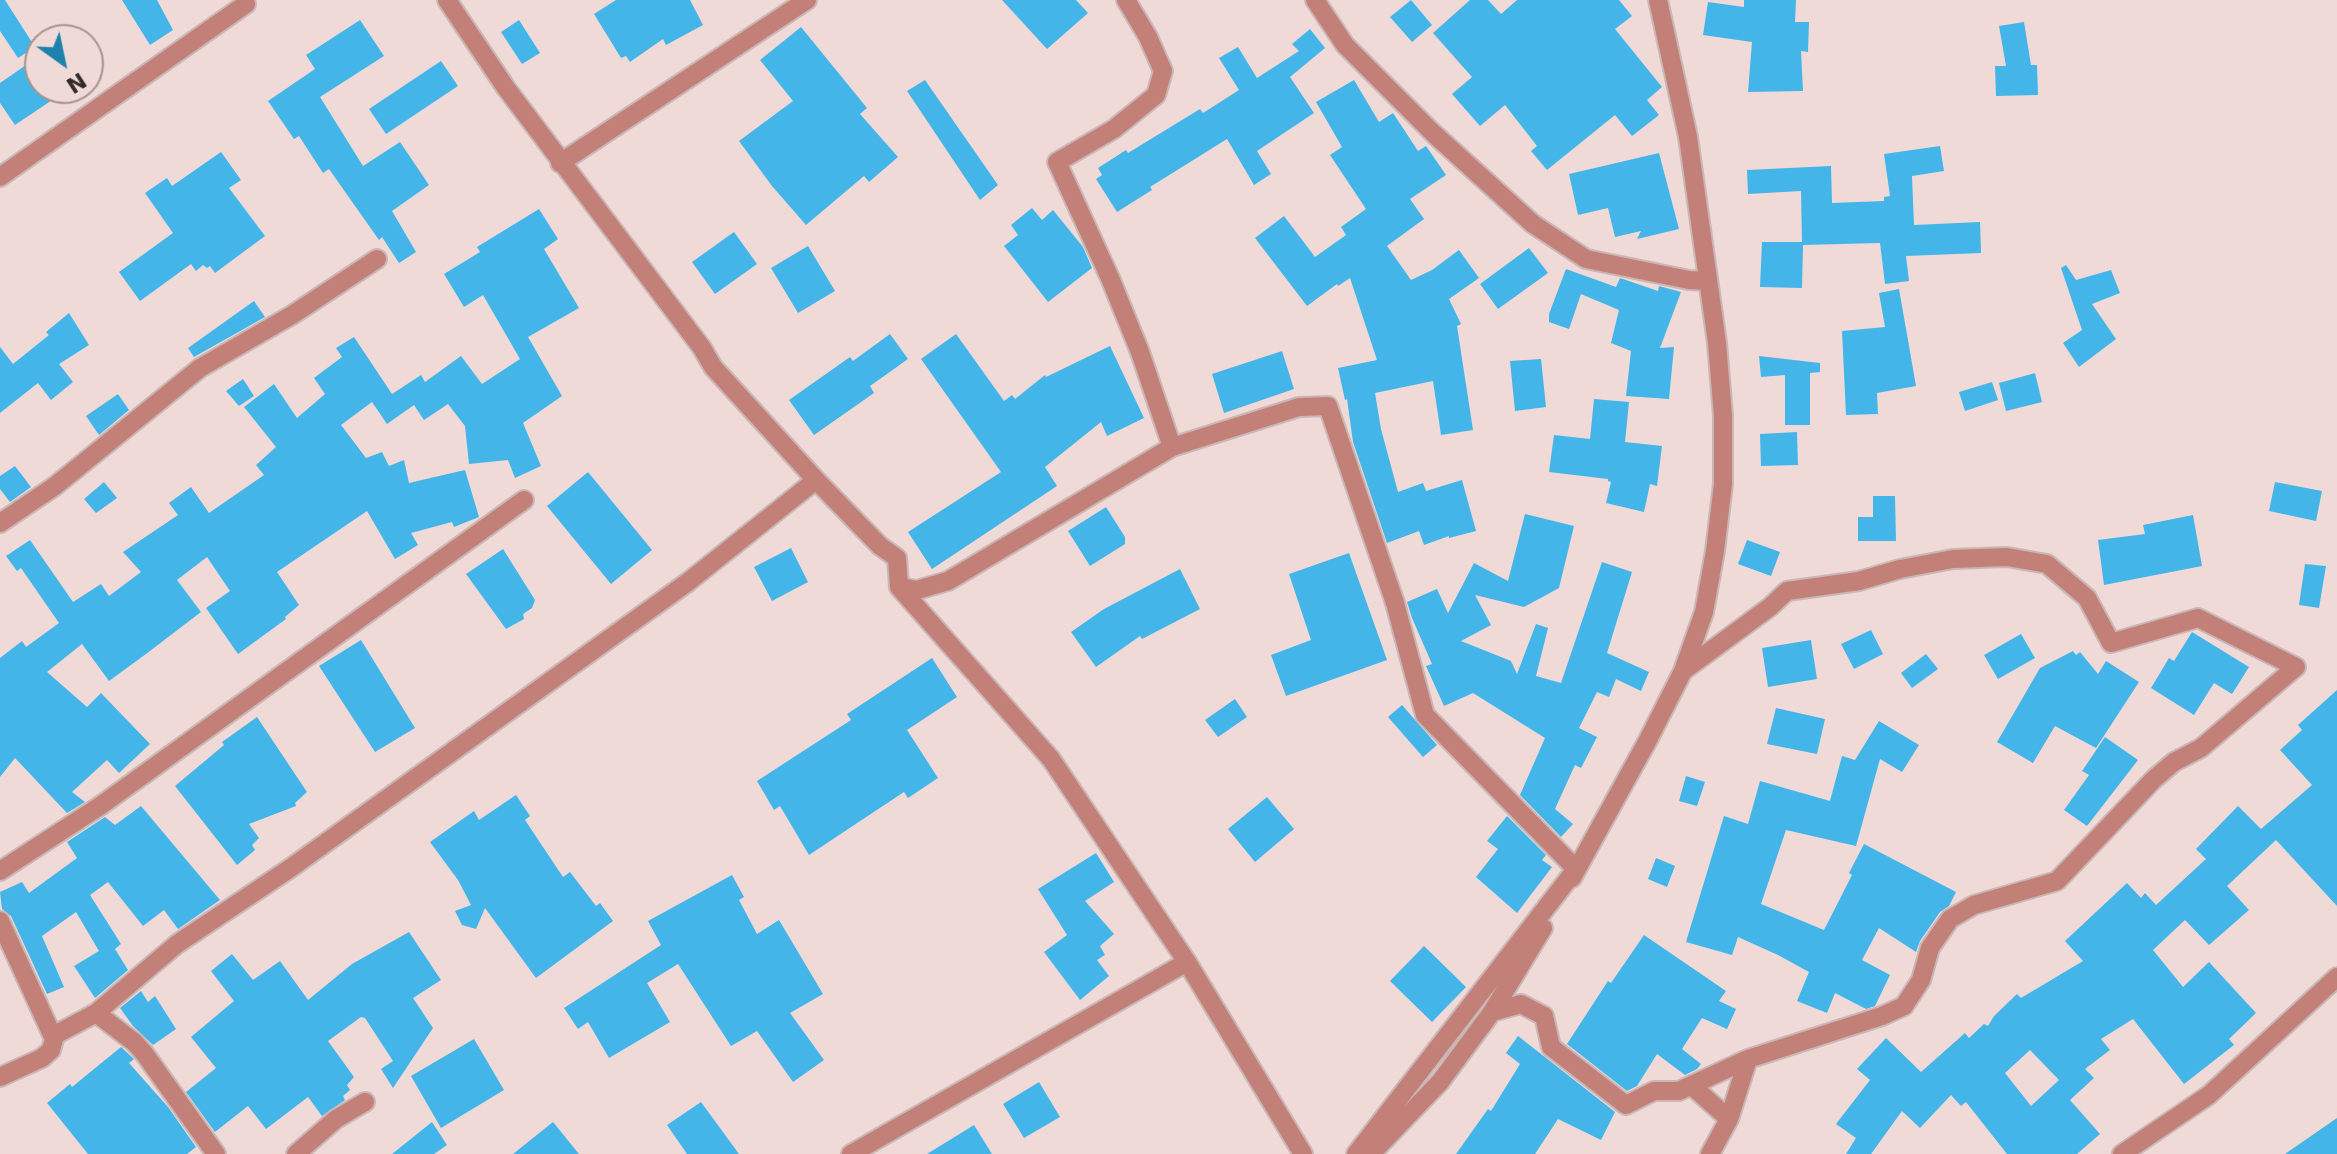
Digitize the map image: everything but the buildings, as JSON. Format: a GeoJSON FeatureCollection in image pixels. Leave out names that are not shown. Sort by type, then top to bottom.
{"type":"FeatureCollection","features":[{"type":"Feature","properties":{"kind":"street"},"geometry":{"type":"LineString","coordinates":[[447,0],[560,163],[702,348],[713,367],[816,480],[880,546],[897,558],[899,587],[1051,759],[1187,962],[1303,1154]]}},
{"type":"Feature","properties":{"kind":"street"},"geometry":{"type":"LineString","coordinates":[[560,163],[807,0]]}},
{"type":"Feature","properties":{"kind":"street"},"geometry":{"type":"LineString","coordinates":[[1126,0],[1148,37],[1163,71],[1156,95],[1114,129],[1057,162],[1140,352],[1172,447]]}},
{"type":"Feature","properties":{"kind":"street"},"geometry":{"type":"LineString","coordinates":[[1315,0],[1345,45],[1433,133],[1533,224],[1586,259],[1708,281]]}},
{"type":"Feature","properties":{"kind":"street"},"geometry":{"type":"LineString","coordinates":[[1371,1154],[1440,1082],[1492,1012],[1526,958],[1648,740],[1683,671],[1704,612],[1723,484],[1723,416],[1688,137],[1658,0]]}},
{"type":"Feature","properties":{"kind":"street"},"geometry":{"type":"LineString","coordinates":[[0,177],[246,4]]}},
{"type":"Feature","properties":{"kind":"street"},"geometry":{"type":"LineString","coordinates":[[0,523],[55,486],[200,368],[292,315],[377,259]]}},
{"type":"Feature","properties":{"kind":"street"},"geometry":{"type":"LineString","coordinates":[[899,587],[917,590],[948,581],[1172,447],[1299,407],[1328,406],[1395,603],[1425,715],[1576,869]]}},
{"type":"Feature","properties":{"kind":"street"},"geometry":{"type":"LineString","coordinates":[[53,1036],[96,1013],[177,944],[292,867],[688,582],[816,480]]}},
{"type":"Feature","properties":{"kind":"street"},"geometry":{"type":"LineString","coordinates":[[0,871],[100,806],[524,500]]}},
{"type":"Feature","properties":{"kind":"street"},"geometry":{"type":"LineString","coordinates":[[1492,1012],[1521,1004],[1544,1016],[1551,1047],[1626,1105],[1654,1091],[1679,1091],[1748,1059],[1882,1016],[1904,1006],[1921,980],[1930,948],[1950,919],[1974,905],[2057,881],[2154,779],[2174,762],[2201,748],[2296,667],[2198,618],[2111,643],[2087,598],[2047,564],[2007,557],[1953,559],[1859,581],[1787,591],[1747,625],[1683,671]]}},
{"type":"Feature","properties":{"kind":"street"},"geometry":{"type":"LineString","coordinates":[[1356,1154],[1576,869]]}},
{"type":"Feature","properties":{"kind":"street"},"geometry":{"type":"LineString","coordinates":[[0,921],[53,1036],[51,1050],[42,1058],[0,1077]]}},
{"type":"Feature","properties":{"kind":"street"},"geometry":{"type":"LineString","coordinates":[[851,1154],[1187,962]]}},
{"type":"Feature","properties":{"kind":"street"},"geometry":{"type":"LineString","coordinates":[[2122,1154],[2209,1095],[2337,977]]}},
{"type":"Feature","properties":{"kind":"street"},"geometry":{"type":"LineString","coordinates":[[96,1013],[144,1053],[216,1154]]}},
{"type":"Feature","properties":{"kind":"street"},"geometry":{"type":"LineString","coordinates":[[1710,1154],[1729,1119],[1748,1059]]}},
{"type":"Feature","properties":{"kind":"street"},"geometry":{"type":"LineString","coordinates":[[1692,1086],[1729,1119]]}},
{"type":"Feature","properties":{"kind":"street"},"geometry":{"type":"LineString","coordinates":[[296,1154],[336,1119],[365,1102]]}}]}
